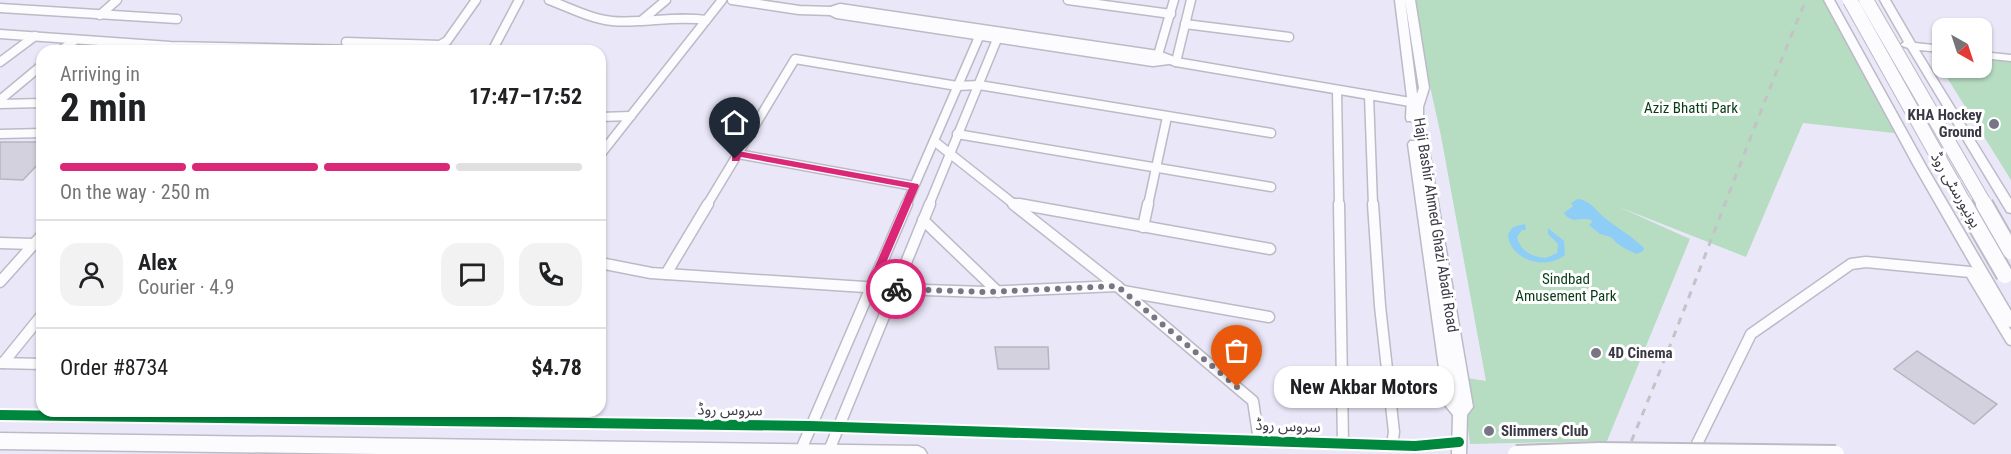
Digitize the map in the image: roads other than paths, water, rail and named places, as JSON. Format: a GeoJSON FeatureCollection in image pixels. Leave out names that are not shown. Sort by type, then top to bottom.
{"type":"FeatureCollection","features":[{"type":"Feature","properties":{"kind":"main road","name":"یونیورسٹی روڈ"},"geometry":{"type":"LineString","coordinates":[[1850,0],[2008,280]]}},
{"type":"Feature","properties":{"kind":"main road","name":"یونیورسٹی روڈ"},"geometry":{"type":"LineString","coordinates":[[1866,0],[2011,251]]}},
{"type":"Feature","properties":{"kind":"main road"},"geometry":{"type":"LineString","coordinates":[[0,441],[918,454]]}},
{"type":"Feature","properties":{"kind":"main road"},"geometry":{"type":"LineString","coordinates":[[138,443],[306,454]]}},
{"type":"Feature","properties":{"kind":"main road"},"geometry":{"type":"LineString","coordinates":[[1516,454],[1599,451],[1836,454]]}},
{"type":"Feature","properties":{"kind":"street"},"geometry":{"type":"LineString","coordinates":[[100,15],[117,0]]}},
{"type":"Feature","properties":{"kind":"street"},"geometry":{"type":"LineString","coordinates":[[346,42],[440,45],[447,41],[476,0]]}},
{"type":"Feature","properties":{"kind":"street"},"geometry":{"type":"LineString","coordinates":[[495,45],[519,0]]}},
{"type":"Feature","properties":{"kind":"street"},"geometry":{"type":"LineString","coordinates":[[549,0],[610,21],[688,17],[706,20]]}},
{"type":"Feature","properties":{"kind":"street"},"geometry":{"type":"LineString","coordinates":[[641,21],[666,0]]}},
{"type":"Feature","properties":{"kind":"street"},"geometry":{"type":"LineString","coordinates":[[606,147],[722,0]]}},
{"type":"Feature","properties":{"kind":"street"},"geometry":{"type":"LineString","coordinates":[[732,0],[799,10],[831,11],[837,14],[981,34],[1158,55],[1172,61]]}},
{"type":"Feature","properties":{"kind":"street"},"geometry":{"type":"LineString","coordinates":[[831,11],[838,0]]}},
{"type":"Feature","properties":{"kind":"street"},"geometry":{"type":"LineString","coordinates":[[1073,0],[1127,4],[1171,14]]}},
{"type":"Feature","properties":{"kind":"street"},"geometry":{"type":"LineString","coordinates":[[1158,55],[1174,0]]}},
{"type":"Feature","properties":{"kind":"street"},"geometry":{"type":"LineString","coordinates":[[1172,61],[1191,0]]}},
{"type":"Feature","properties":{"kind":"street","name":"Haji Bashir Ahmed Ghazi Abadi Road"},"geometry":{"type":"LineString","coordinates":[[1400,0],[1412,97],[1415,103],[1429,256],[1451,404],[1460,413],[1459,448]]}},
{"type":"Feature","properties":{"kind":"street","name":"Haji Bashir Ahmed Ghazi Abadi Road"},"geometry":{"type":"LineString","coordinates":[[1410,0],[1424,88],[1415,103]]}},
{"type":"Feature","properties":{"kind":"street"},"geometry":{"type":"LineString","coordinates":[[1830,0],[2011,322]]}},
{"type":"Feature","properties":{"kind":"street"},"geometry":{"type":"LineString","coordinates":[[1885,0],[2011,209]]}},
{"type":"Feature","properties":{"kind":"street"},"geometry":{"type":"LineString","coordinates":[[0,8],[177,19]]}},
{"type":"Feature","properties":{"kind":"street"},"geometry":{"type":"LineString","coordinates":[[1185,24],[1289,37]]}},
{"type":"Feature","properties":{"kind":"street"},"geometry":{"type":"LineString","coordinates":[[0,34],[145,45]]}},
{"type":"Feature","properties":{"kind":"street"},"geometry":{"type":"LineString","coordinates":[[801,452],[810,426],[981,34]]}},
{"type":"Feature","properties":{"kind":"street"},"geometry":{"type":"LineString","coordinates":[[0,62],[35,36]]}},
{"type":"Feature","properties":{"kind":"street"},"geometry":{"type":"LineString","coordinates":[[999,36],[1154,62],[1172,61],[1415,103]]}},
{"type":"Feature","properties":{"kind":"street"},"geometry":{"type":"LineString","coordinates":[[828,453],[999,36]]}},
{"type":"Feature","properties":{"kind":"street"},"geometry":{"type":"LineString","coordinates":[[1850,38],[1932,48]]}},
{"type":"Feature","properties":{"kind":"street"},"geometry":{"type":"LineString","coordinates":[[68,45],[75,40]]}},
{"type":"Feature","properties":{"kind":"street"},"geometry":{"type":"LineString","coordinates":[[1992,56],[2011,58]]}},
{"type":"Feature","properties":{"kind":"street"},"geometry":{"type":"LineString","coordinates":[[666,274],[795,59],[957,86],[979,85],[1271,133]]}},
{"type":"Feature","properties":{"kind":"street"},"geometry":{"type":"LineString","coordinates":[[0,102],[36,70]]}},
{"type":"Feature","properties":{"kind":"street"},"geometry":{"type":"LineString","coordinates":[[1337,90],[1343,443]]}},
{"type":"Feature","properties":{"kind":"street"},"geometry":{"type":"LineString","coordinates":[[1369,95],[1372,219],[1378,309],[1394,432],[1392,445]]}},
{"type":"Feature","properties":{"kind":"street"},"geometry":{"type":"LineString","coordinates":[[0,102],[36,103]]}},
{"type":"Feature","properties":{"kind":"street"},"geometry":{"type":"LineString","coordinates":[[606,117],[631,116]]}},
{"type":"Feature","properties":{"kind":"street"},"geometry":{"type":"LineString","coordinates":[[1143,227],[1167,117]]}},
{"type":"Feature","properties":{"kind":"street"},"geometry":{"type":"LineString","coordinates":[[0,134],[36,132]]}},
{"type":"Feature","properties":{"kind":"street"},"geometry":{"type":"LineString","coordinates":[[957,134],[1271,188]]}},
{"type":"Feature","properties":{"kind":"street"},"geometry":{"type":"LineString","coordinates":[[934,141],[950,151],[1120,289],[1253,401],[1260,441]]}},
{"type":"Feature","properties":{"kind":"street"},"geometry":{"type":"LineString","coordinates":[[738,154],[914,186]]}},
{"type":"Feature","properties":{"kind":"street"},"geometry":{"type":"LineString","coordinates":[[1012,203],[1270,249]]}},
{"type":"Feature","properties":{"kind":"street"},"geometry":{"type":"LineString","coordinates":[[923,220],[998,292]]}},
{"type":"Feature","properties":{"kind":"street"},"geometry":{"type":"LineString","coordinates":[[0,282],[36,241]]}},
{"type":"Feature","properties":{"kind":"street"},"geometry":{"type":"LineString","coordinates":[[0,243],[33,244]]}},
{"type":"Feature","properties":{"kind":"street"},"geometry":{"type":"LineString","coordinates":[[1692,454],[1751,333],[1851,264],[1866,262],[1983,274]]}},
{"type":"Feature","properties":{"kind":"street"},"geometry":{"type":"LineString","coordinates":[[606,264],[651,273],[896,289],[998,292],[1120,289],[1269,317]]}},
{"type":"Feature","properties":{"kind":"street"},"geometry":{"type":"LineString","coordinates":[[1970,272],[2011,340]]}},
{"type":"Feature","properties":{"kind":"street"},"geometry":{"type":"LineString","coordinates":[[2,363],[36,322]]}},
{"type":"Feature","properties":{"kind":"street"},"geometry":{"type":"LineString","coordinates":[[2,363],[36,364]]}},
{"type":"Feature","properties":{"kind":"street","name":"سروس روڈ"},"geometry":{"type":"LineString","coordinates":[[0,415],[36,415]]}},
{"type":"Feature","properties":{"kind":"street","name":"سروس روڈ"},"geometry":{"type":"LineString","coordinates":[[523,417],[1459,448]]}},
{"type":"Feature","properties":{"kind":"water"},"geometry":{"type":"Polygon","coordinates":[[[1578,199],[1589,204],[1635,240],[1644,248],[1643,251],[1637,254],[1619,245],[1611,237],[1600,234],[1589,225],[1593,221],[1589,219],[1574,220],[1567,217],[1564,213],[1573,206],[1571,203],[1578,199]]]}},
{"type":"Feature","properties":{"kind":"water"},"geometry":{"type":"Polygon","coordinates":[[[1525,224],[1526,230],[1522,230],[1517,237],[1527,252],[1546,258],[1557,253],[1558,244],[1548,234],[1548,228],[1564,241],[1565,255],[1548,262],[1530,260],[1521,256],[1510,243],[1508,234],[1513,227],[1525,224]]]}},
{"type":"Feature","properties":{"kind":"railway"},"geometry":{"type":"LineString","coordinates":[[1626,454],[1806,0]]}},
{"type":"Feature","properties":{"kind":"place","name":"KHA Hockey Ground"},"geometry":{"type":"Point","coordinates":[1994,124]}},
{"type":"Feature","properties":{"kind":"place","name":"4D Cinema"},"geometry":{"type":"Point","coordinates":[1596,353]}},
{"type":"Feature","properties":{"kind":"place","name":"New Akbar Motors"},"geometry":{"type":"Point","coordinates":[1237,387]}},
{"type":"Feature","properties":{"kind":"place","name":"Slimmers Club"},"geometry":{"type":"Point","coordinates":[1489,431]}},
{"type":"Feature","properties":{"kind":"park label","name":"Aziz Bhatti Park"},"geometry":{"type":"Point","coordinates":[1691,108]}},
{"type":"Feature","properties":{"kind":"park label","name":"Sindbad Amusement Park"},"geometry":{"type":"Point","coordinates":[1566,288]}}]}
